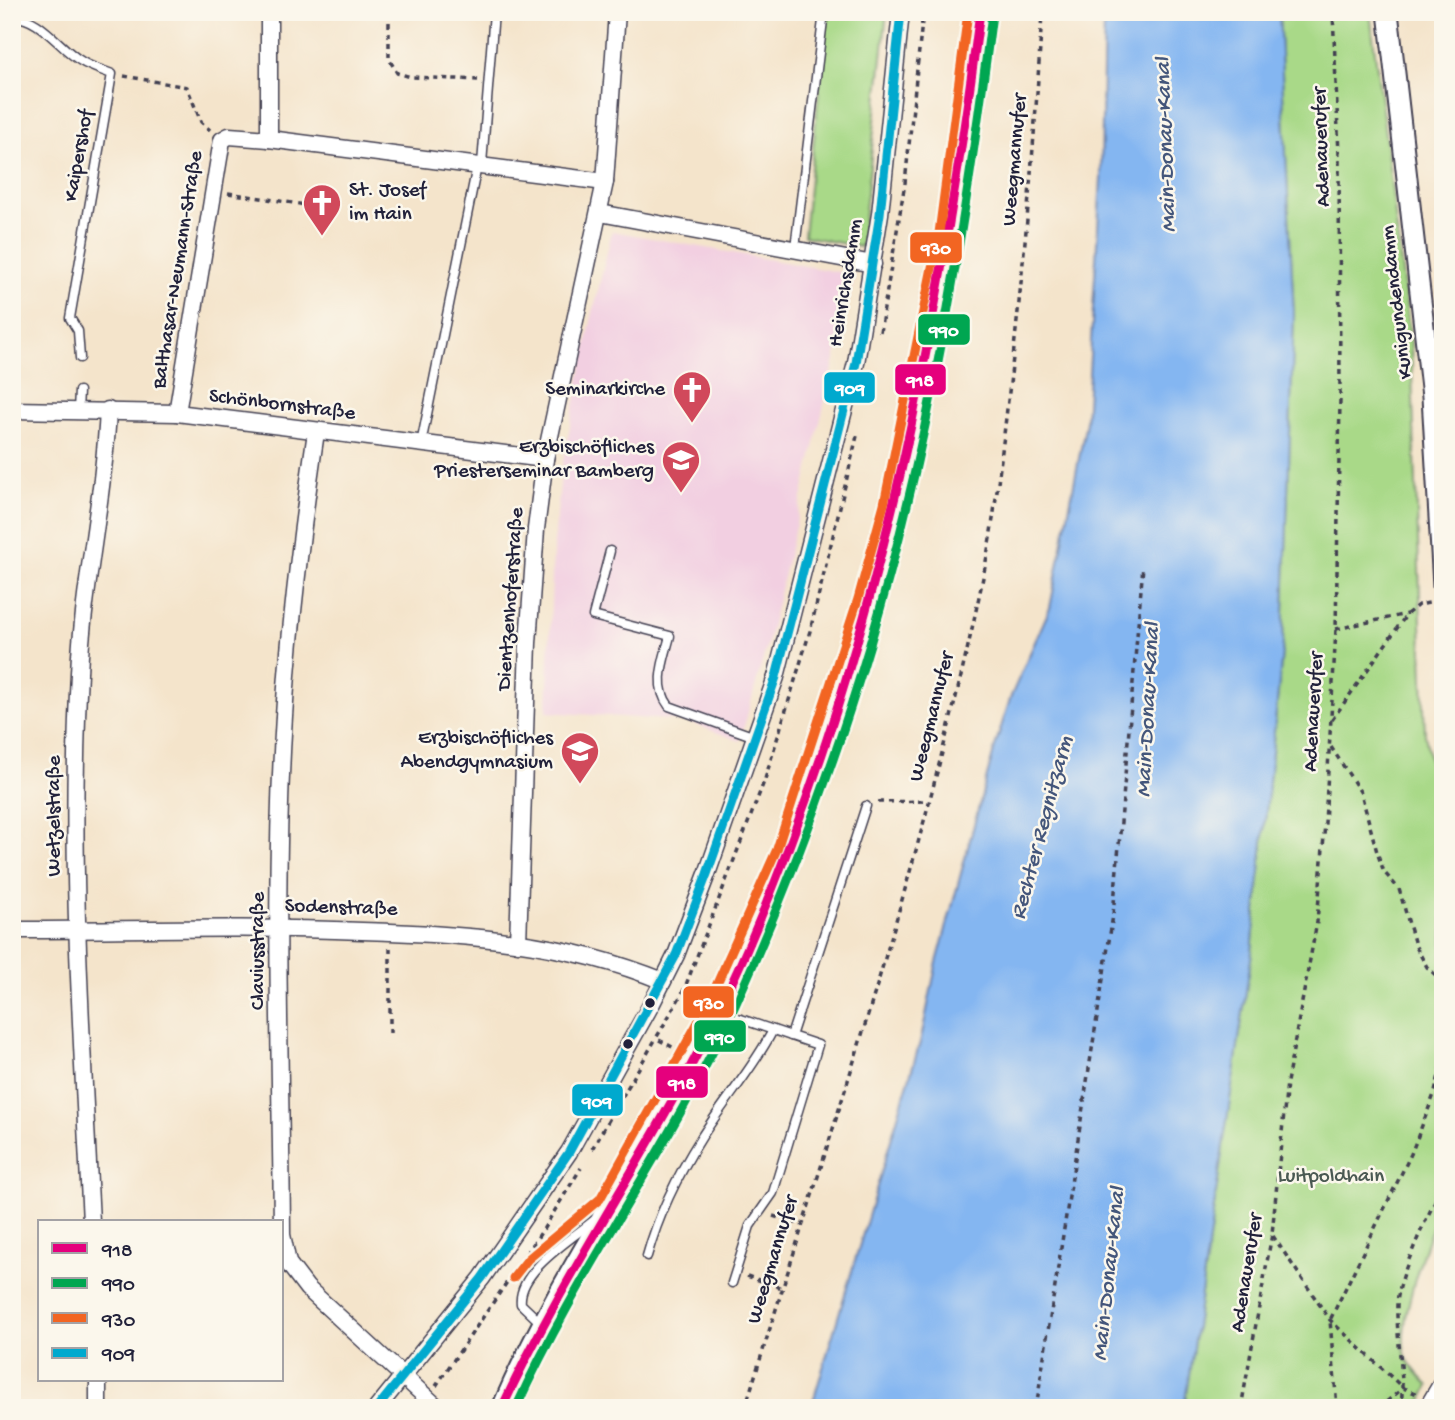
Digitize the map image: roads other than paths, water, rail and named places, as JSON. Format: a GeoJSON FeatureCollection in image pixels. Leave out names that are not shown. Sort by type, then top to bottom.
{"type":"FeatureCollection","features":[{"type":"Feature","properties":{"kind":"street"},"geometry":{"type":"LineString","coordinates":[[269,12],[269,139]]}},
{"type":"Feature","properties":{"kind":"street","name":"Dientzenhoferstraße"},"geometry":{"type":"LineString","coordinates":[[518,943],[528,643],[545,459],[600,214],[605,182],[617,12]]}},
{"type":"Feature","properties":{"kind":"street","name":"Heinrichsdamm"},"geometry":{"type":"LineString","coordinates":[[377,1408],[482,1278],[540,1196],[596,1108],[663,981],[708,874],[776,677],[856,363],[873,264],[901,12]]}},
{"type":"Feature","properties":{"kind":"street"},"geometry":{"type":"LineString","coordinates":[[502,1408],[542,1324],[694,1059],[788,853],[870,603],[896,507],[951,235],[980,12]]}},
{"type":"Feature","properties":{"kind":"street","name":"Kunigundendamm"},"geometry":{"type":"LineString","coordinates":[[1388,12],[1425,329],[1440,486],[1443,586]]}},
{"type":"Feature","properties":{"kind":"street","name":"Balthasar-Neumann-Straße"},"geometry":{"type":"LineString","coordinates":[[177,413],[212,190],[222,140],[229,136],[480,164],[605,182]]}},
{"type":"Feature","properties":{"kind":"street"},"geometry":{"type":"LineString","coordinates":[[600,214],[873,264]]}},
{"type":"Feature","properties":{"kind":"street","name":"Schönbornstraße"},"geometry":{"type":"LineString","coordinates":[[12,410],[177,413],[545,459]]}},
{"type":"Feature","properties":{"kind":"street","name":"Wetzelstraße"},"geometry":{"type":"LineString","coordinates":[[91,1220],[78,930],[76,793],[83,604],[108,410]]}},
{"type":"Feature","properties":{"kind":"street","name":"Claviusstraße"},"geometry":{"type":"LineString","coordinates":[[316,432],[295,574],[280,825],[279,928],[285,1251],[288,1263],[307,1288],[438,1408]]}},
{"type":"Feature","properties":{"kind":"street","name":"Sodenstraße"},"geometry":{"type":"LineString","coordinates":[[12,930],[279,928],[431,933],[581,952],[663,981]]}},
{"type":"Feature","properties":{"kind":"street"},"geometry":{"type":"LineString","coordinates":[[1427,1408],[1443,1381]]}},
{"type":"Feature","properties":{"kind":"street"},"geometry":{"type":"LineString","coordinates":[[98,1382],[99,1408]]}},
{"type":"Feature","properties":{"kind":"lane"},"geometry":{"type":"LineString","coordinates":[[421,444],[480,164],[491,80],[494,12]]}},
{"type":"Feature","properties":{"kind":"lane"},"geometry":{"type":"LineString","coordinates":[[795,248],[824,12]]}},
{"type":"Feature","properties":{"kind":"lane","name":"Kaipershof"},"geometry":{"type":"LineString","coordinates":[[12,17],[19,16],[40,26],[59,46],[82,62],[112,74],[70,318],[78,331],[80,358]]}},
{"type":"Feature","properties":{"kind":"lane"},"geometry":{"type":"LineString","coordinates":[[78,410],[79,391]]}},
{"type":"Feature","properties":{"kind":"lane"},"geometry":{"type":"LineString","coordinates":[[610,551],[593,616],[670,636],[660,685],[662,697],[669,706],[755,737]]}},
{"type":"Feature","properties":{"kind":"lane"},"geometry":{"type":"LineString","coordinates":[[791,1036],[866,806]]}},
{"type":"Feature","properties":{"kind":"lane"},"geometry":{"type":"LineString","coordinates":[[718,1011],[818,1045],[773,1194],[750,1226],[732,1283]]}},
{"type":"Feature","properties":{"kind":"lane"},"geometry":{"type":"LineString","coordinates":[[647,1256],[664,1202],[701,1138],[759,1057],[773,1030]]}},
{"type":"Feature","properties":{"kind":"lane"},"geometry":{"type":"LineString","coordinates":[[542,1324],[521,1304],[523,1285],[537,1268],[610,1208]]}},
{"type":"Feature","properties":{"kind":"water"},"geometry":{"type":"Polygon","coordinates":[[[1104,12],[1279,12],[1294,315],[1283,642],[1252,952],[1184,1408],[811,1408],[921,1039],[936,966],[996,743],[1011,696],[1050,608],[1086,422],[1101,178],[1104,12]]]}},
{"type":"Feature","properties":{"kind":"place","name":"St. Josef im Hain"},"geometry":{"type":"Point","coordinates":[322,237]}},
{"type":"Feature","properties":{"kind":"place","name":"Seminarkirche"},"geometry":{"type":"Point","coordinates":[692,424]}},
{"type":"Feature","properties":{"kind":"place","name":"Erzbischöfliches Priesterseminar Bamberg"},"geometry":{"type":"Point","coordinates":[681,494]}},
{"type":"Feature","properties":{"kind":"place","name":"Erzbischöfliches Abendgymnasium"},"geometry":{"type":"Point","coordinates":[580,785]}},
{"type":"Feature","properties":{"kind":"water label","name":"Main-Donau-Kanal"},"geometry":{"type":"Point","coordinates":[1167,145]}},
{"type":"Feature","properties":{"kind":"water label","name":"Main-Donau-Kanal"},"geometry":{"type":"Point","coordinates":[1149,710]}},
{"type":"Feature","properties":{"kind":"water label","name":"Rechter Regnitzarm"},"geometry":{"type":"Point","coordinates":[1043,828]}},
{"type":"Feature","properties":{"kind":"water label","name":"Main-Donau-Kanal"},"geometry":{"type":"Point","coordinates":[1110,1274]}},
{"type":"Feature","properties":{"kind":"park label","name":"Luitpoldhain"},"geometry":{"type":"Point","coordinates":[1331,1177]}}]}
